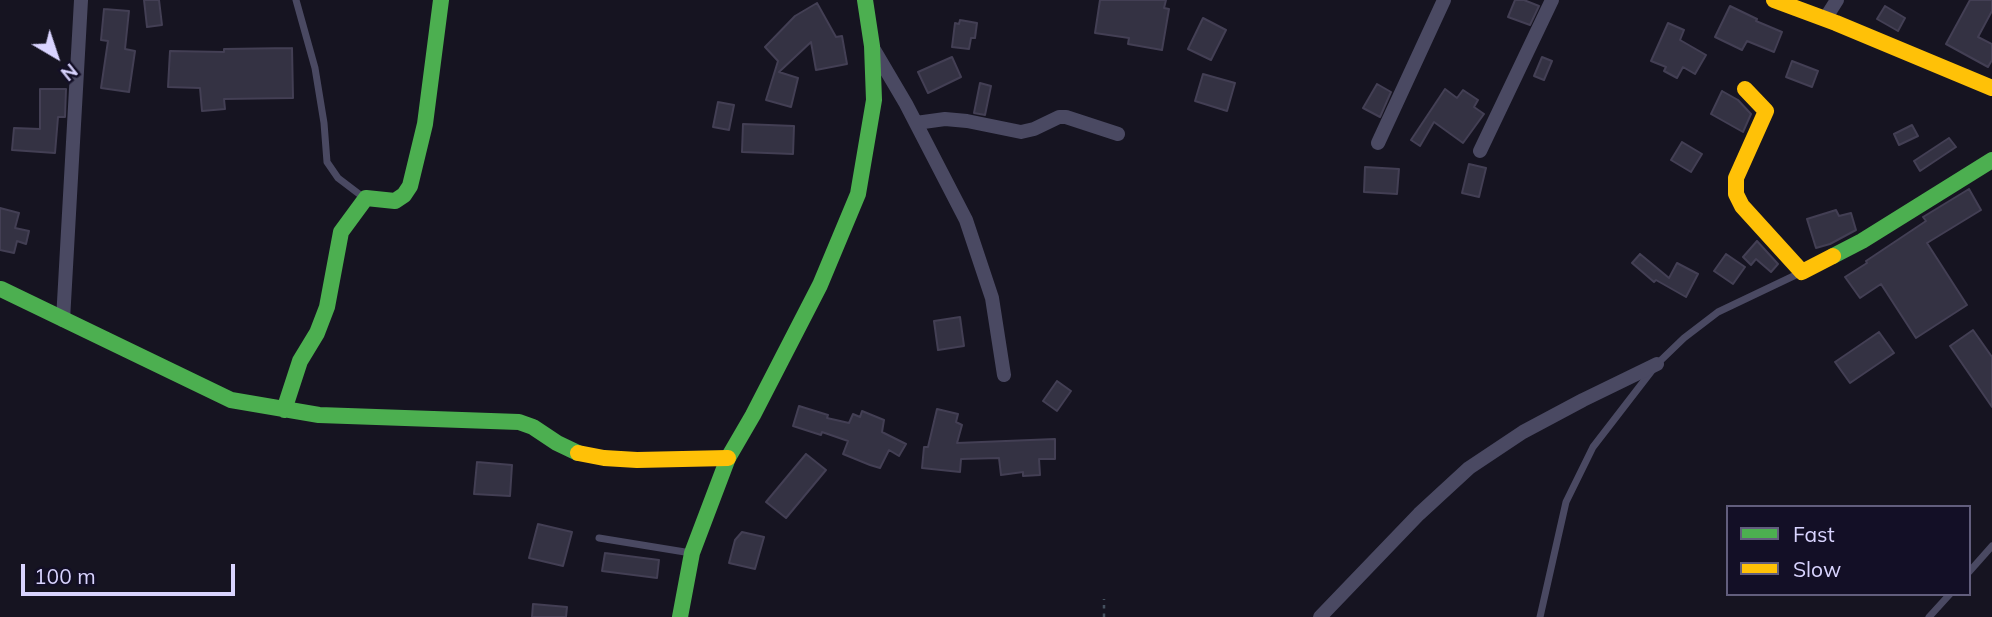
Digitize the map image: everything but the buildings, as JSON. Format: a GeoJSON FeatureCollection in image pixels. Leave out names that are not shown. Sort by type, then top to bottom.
{"type":"FeatureCollection","features":[{"type":"Feature","properties":{"kind":"street"},"geometry":{"type":"LineString","coordinates":[[63,320],[81,0]]}},
{"type":"Feature","properties":{"kind":"street"},"geometry":{"type":"LineString","coordinates":[[284,410],[300,361],[317,333],[327,307],[341,232],[366,198],[395,201],[404,195],[410,186],[425,124],[441,0]]}},
{"type":"Feature","properties":{"kind":"street"},"geometry":{"type":"LineString","coordinates":[[680,617],[692,553],[728,458],[820,285],[858,194],[874,100],[872,46],[864,0]]}},
{"type":"Feature","properties":{"kind":"street"},"geometry":{"type":"LineString","coordinates":[[1378,143],[1444,0]]}},
{"type":"Feature","properties":{"kind":"street"},"geometry":{"type":"LineString","coordinates":[[1480,151],[1552,0]]}},
{"type":"Feature","properties":{"kind":"street"},"geometry":{"type":"LineString","coordinates":[[1774,0],[1992,88]]}},
{"type":"Feature","properties":{"kind":"street"},"geometry":{"type":"LineString","coordinates":[[1825,19],[1837,0]]}},
{"type":"Feature","properties":{"kind":"street"},"geometry":{"type":"LineString","coordinates":[[872,46],[916,123],[966,220],[992,298],[1004,375]]}},
{"type":"Feature","properties":{"kind":"street"},"geometry":{"type":"LineString","coordinates":[[1745,89],[1766,111],[1736,178],[1736,194],[1742,206],[1802,272],[1862,241],[1992,160]]}},
{"type":"Feature","properties":{"kind":"street"},"geometry":{"type":"LineString","coordinates":[[916,123],[945,119],[1021,132],[1034,130],[1059,117],[1066,117],[1118,134]]}},
{"type":"Feature","properties":{"kind":"street"},"geometry":{"type":"LineString","coordinates":[[1,289],[231,400],[284,410],[332,415],[519,422],[533,427],[577,453],[604,458],[728,458]]}},
{"type":"Feature","properties":{"kind":"street"},"geometry":{"type":"LineString","coordinates":[[1320,617],[1419,514],[1469,468],[1523,432],[1657,364]]}},
{"type":"Feature","properties":{"kind":"lane"},"geometry":{"type":"LineString","coordinates":[[296,0],[315,68],[327,162],[338,178],[366,198]]}},
{"type":"Feature","properties":{"kind":"lane"},"geometry":{"type":"LineString","coordinates":[[1541,617],[1566,502],[1593,447],[1657,364],[1684,338],[1718,312],[1802,272]]}},
{"type":"Feature","properties":{"kind":"lane"},"geometry":{"type":"LineString","coordinates":[[599,538],[692,553]]}},
{"type":"Feature","properties":{"kind":"lane"},"geometry":{"type":"LineString","coordinates":[[1971,570],[1992,546]]}},
{"type":"Feature","properties":{"kind":"lane"},"geometry":{"type":"LineString","coordinates":[[1929,617],[1948,596]]}},
{"type":"Feature","properties":{"kind":"path"},"geometry":{"type":"LineString","coordinates":[[1104,599],[1104,617]]}},
{"type":"Feature","properties":{"kind":"traffic: fast"},"geometry":{"type":"LineString","coordinates":[[284,410],[300,361],[317,333],[327,307],[341,232],[366,198],[395,201],[404,195],[410,186],[425,124],[441,0]]}},
{"type":"Feature","properties":{"kind":"traffic: fast"},"geometry":{"type":"LineString","coordinates":[[680,617],[692,553],[728,458],[820,285],[858,194],[874,100],[872,46],[865,0]]}},
{"type":"Feature","properties":{"kind":"traffic: fast"},"geometry":{"type":"LineString","coordinates":[[1833,256],[1862,241],[1992,160]]}},
{"type":"Feature","properties":{"kind":"traffic: fast"},"geometry":{"type":"LineString","coordinates":[[1,289],[231,400],[319,415],[519,422],[578,453]]}},
{"type":"Feature","properties":{"kind":"traffic: slow"},"geometry":{"type":"LineString","coordinates":[[1774,0],[1992,88]]}},
{"type":"Feature","properties":{"kind":"traffic: slow"},"geometry":{"type":"LineString","coordinates":[[1745,89],[1766,111],[1736,178],[1736,194],[1742,206],[1802,272],[1833,256]]}},
{"type":"Feature","properties":{"kind":"traffic: slow"},"geometry":{"type":"LineString","coordinates":[[578,453],[637,460],[728,458]]}}]}
